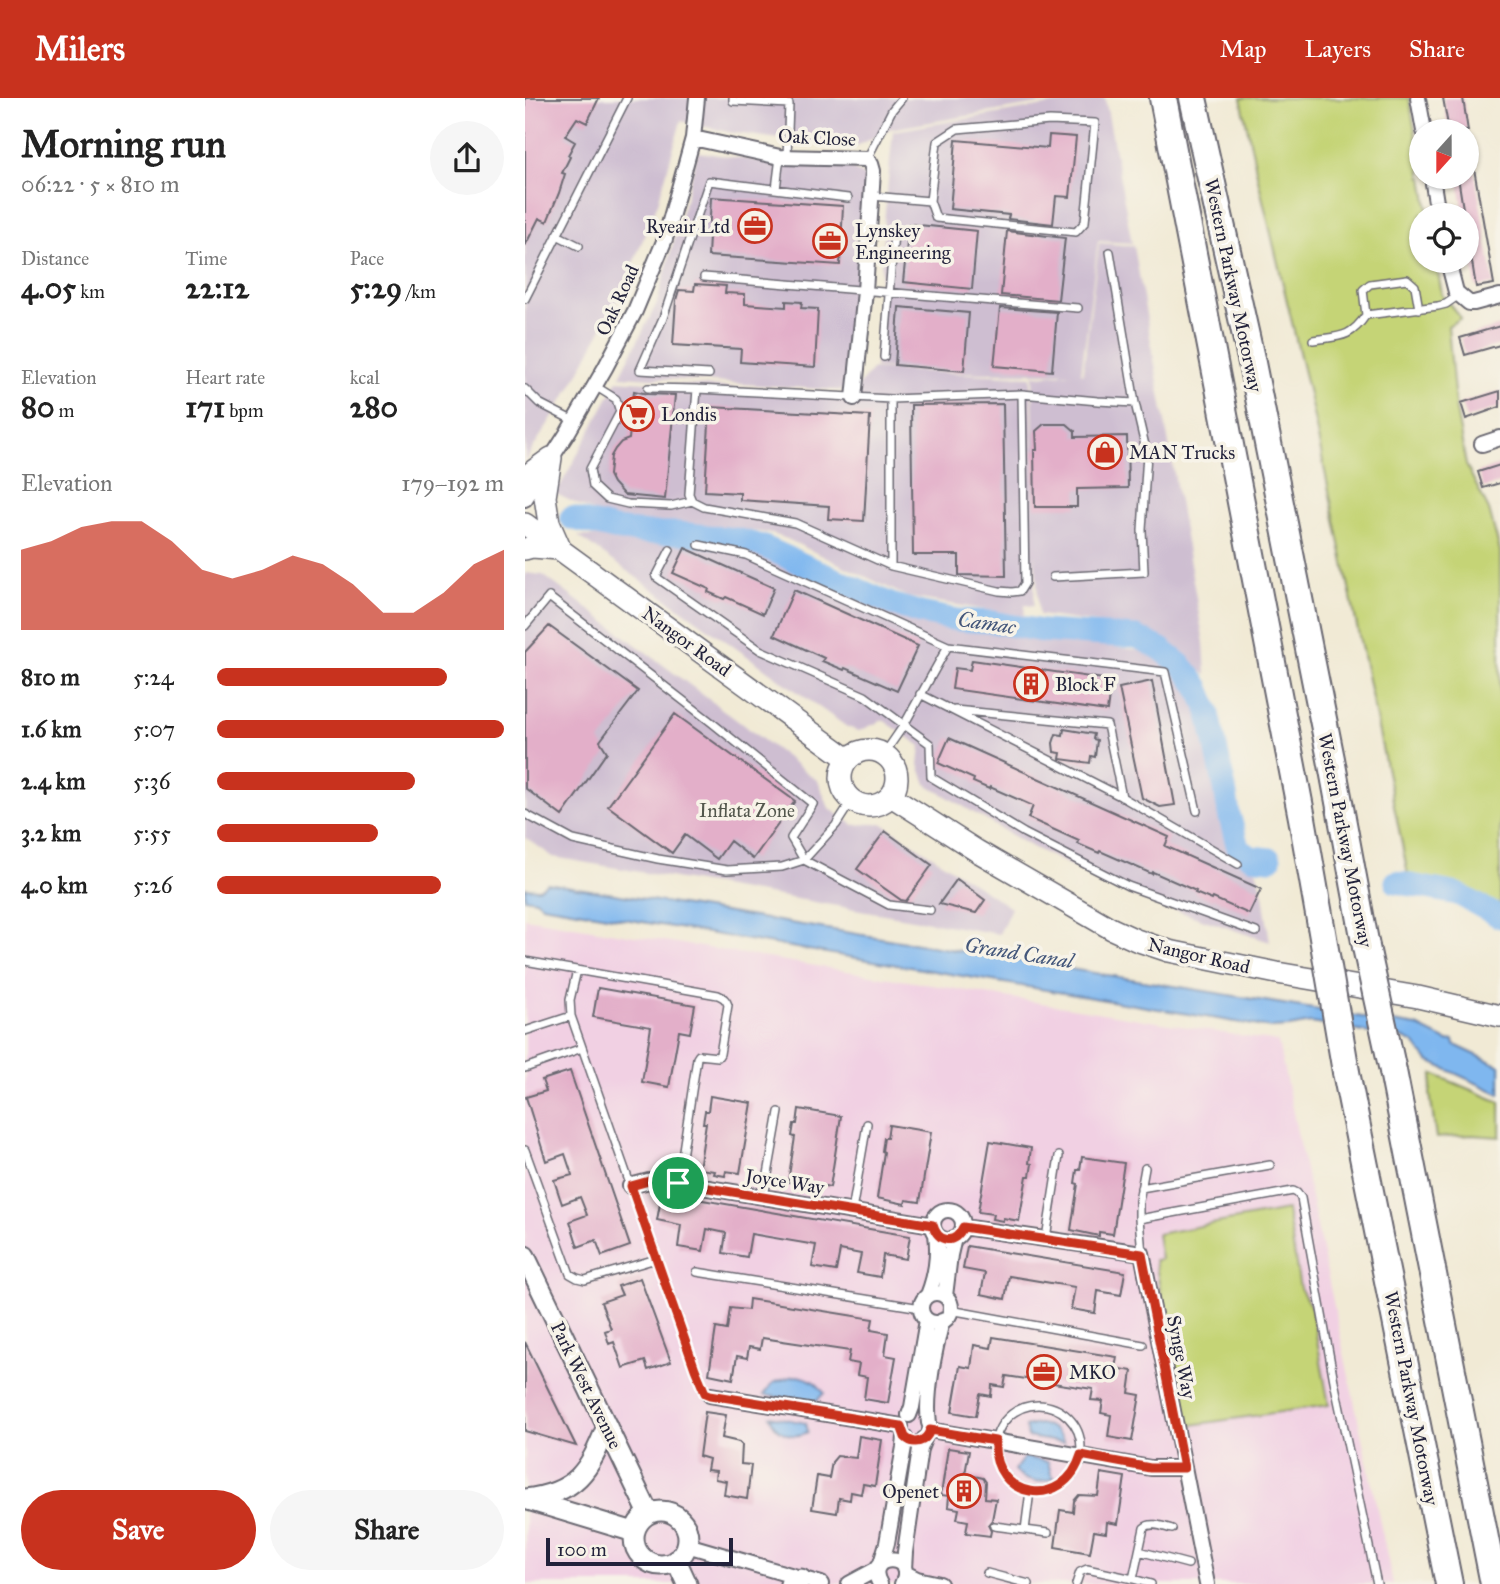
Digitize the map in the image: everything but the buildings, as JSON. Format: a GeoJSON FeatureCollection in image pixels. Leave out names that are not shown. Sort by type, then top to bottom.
{"type":"FeatureCollection","features":[{"type":"Feature","properties":{"kind":"highway","name":"Western Parkway Motorway"},"geometry":{"type":"LineString","coordinates":[[1163,98],[1302,818],[1346,1072],[1449,1584]]}},
{"type":"Feature","properties":{"kind":"highway","name":"Western Parkway Motorway"},"geometry":{"type":"LineString","coordinates":[[1193,98],[1252,363],[1494,1584]]}},
{"type":"Feature","properties":{"kind":"main road"},"geometry":{"type":"LineString","coordinates":[[525,477],[551,458]]}},
{"type":"Feature","properties":{"kind":"main road"},"geometry":{"type":"LineString","coordinates":[[551,458],[545,497],[549,523],[560,549]]}},
{"type":"Feature","properties":{"kind":"main road"},"geometry":{"type":"LineString","coordinates":[[525,524],[560,549]]}},
{"type":"Feature","properties":{"kind":"main road"},"geometry":{"type":"LineString","coordinates":[[525,549],[560,549]]}},
{"type":"Feature","properties":{"kind":"main road","name":"Nangor Road"},"geometry":{"type":"LineString","coordinates":[[560,549],[599,578],[609,603],[663,638],[690,644],[848,759]]}},
{"type":"Feature","properties":{"kind":"main road"},"geometry":{"type":"LineString","coordinates":[[875,750],[891,760],[898,778],[891,796],[876,805],[859,804],[852,800],[842,784],[841,775],[848,759],[856,752],[875,750]]}},
{"type":"Feature","properties":{"kind":"main road","name":"Nangor Road"},"geometry":{"type":"LineString","coordinates":[[891,796],[977,851],[1112,929],[1136,940],[1169,951],[1418,997],[1500,1016]]}},
{"type":"Feature","properties":{"kind":"street","name":"Oak Road"},"geometry":{"type":"LineString","coordinates":[[525,499],[595,386],[635,311],[665,239],[693,138],[697,98]]}},
{"type":"Feature","properties":{"kind":"street"},"geometry":{"type":"LineString","coordinates":[[1418,98],[1422,119]]}},
{"type":"Feature","properties":{"kind":"street","name":"Oak Close"},"geometry":{"type":"LineString","coordinates":[[693,138],[783,157],[867,159],[871,164],[873,171],[865,291],[854,398]]}},
{"type":"Feature","properties":{"kind":"street"},"geometry":{"type":"LineString","coordinates":[[1451,273],[1456,292],[1469,303],[1500,296]]}},
{"type":"Feature","properties":{"kind":"street"},"geometry":{"type":"LineString","coordinates":[[1482,444],[1500,438]]}},
{"type":"Feature","properties":{"kind":"street","name":"Joyce Way"},"geometry":{"type":"LineString","coordinates":[[631,1186],[649,1181],[678,1183],[852,1211],[935,1229]]}},
{"type":"Feature","properties":{"kind":"street"},"geometry":{"type":"LineString","coordinates":[[879,1572],[887,1543],[904,1447],[905,1426],[912,1407],[933,1311],[936,1293],[945,1296],[950,1255],[963,1222],[958,1213],[949,1210],[936,1215],[939,1253],[932,1284],[933,1311],[937,1342],[927,1409],[928,1431],[920,1449],[904,1575]]}},
{"type":"Feature","properties":{"kind":"street"},"geometry":{"type":"LineString","coordinates":[[935,1229],[945,1239],[959,1233],[1046,1240],[1142,1254]]}},
{"type":"Feature","properties":{"kind":"street","name":"Synge Way"},"geometry":{"type":"LineString","coordinates":[[1142,1254],[1207,1584]]}},
{"type":"Feature","properties":{"kind":"street","name":"Park West Avenue"},"geometry":{"type":"LineString","coordinates":[[525,1256],[649,1514]]}},
{"type":"Feature","properties":{"kind":"street"},"geometry":{"type":"LineString","coordinates":[[710,1395],[905,1426],[919,1414],[927,1418],[928,1431]]}},
{"type":"Feature","properties":{"kind":"street"},"geometry":{"type":"LineString","coordinates":[[525,1499],[562,1490],[575,1480],[591,1462],[607,1426]]}},
{"type":"Feature","properties":{"kind":"street"},"geometry":{"type":"LineString","coordinates":[[905,1426],[908,1440],[916,1442],[928,1431]]}},
{"type":"Feature","properties":{"kind":"street"},"geometry":{"type":"LineString","coordinates":[[928,1431],[1150,1468],[1184,1468]]}},
{"type":"Feature","properties":{"kind":"street"},"geometry":{"type":"LineString","coordinates":[[525,1499],[635,1532]]}},
{"type":"Feature","properties":{"kind":"street"},"geometry":{"type":"LineString","coordinates":[[658,1511],[675,1515],[686,1528],[687,1537],[681,1553],[667,1564],[658,1565],[649,1562],[636,1550],[635,1532],[643,1518],[658,1511]]}},
{"type":"Feature","properties":{"kind":"street"},"geometry":{"type":"LineString","coordinates":[[681,1553],[796,1581],[821,1584]]}},
{"type":"Feature","properties":{"kind":"street"},"geometry":{"type":"LineString","coordinates":[[681,1553],[687,1584]]}},
{"type":"Feature","properties":{"kind":"street"},"geometry":{"type":"LineString","coordinates":[[849,1584],[879,1572],[885,1560],[894,1560],[902,1565],[904,1575]]}},
{"type":"Feature","properties":{"kind":"street"},"geometry":{"type":"LineString","coordinates":[[904,1575],[940,1584]]}},
{"type":"Feature","properties":{"kind":"lane"},"geometry":{"type":"LineString","coordinates":[[525,299],[627,98]]}},
{"type":"Feature","properties":{"kind":"lane"},"geometry":{"type":"LineString","coordinates":[[733,98],[733,101],[789,104],[776,189]]}},
{"type":"Feature","properties":{"kind":"lane"},"geometry":{"type":"LineString","coordinates":[[867,159],[892,110],[902,98]]}},
{"type":"Feature","properties":{"kind":"lane"},"geometry":{"type":"LineString","coordinates":[[1050,121],[1095,123],[1085,222],[1076,232],[936,218],[930,201],[937,142],[957,129],[1050,121]]}},
{"type":"Feature","properties":{"kind":"lane"},"geometry":{"type":"LineString","coordinates":[[709,374],[640,370],[663,318],[709,181],[848,198]]}},
{"type":"Feature","properties":{"kind":"lane"},"geometry":{"type":"LineString","coordinates":[[871,196],[930,201]]}},
{"type":"Feature","properties":{"kind":"lane"},"geometry":{"type":"LineString","coordinates":[[884,357],[894,233]]}},
{"type":"Feature","properties":{"kind":"lane"},"geometry":{"type":"LineString","coordinates":[[557,235],[579,246]]}},
{"type":"Feature","properties":{"kind":"lane"},"geometry":{"type":"LineString","coordinates":[[1053,577],[1144,572],[1142,530],[1147,454],[1135,402],[1110,252]]}},
{"type":"Feature","properties":{"kind":"lane"},"geometry":{"type":"LineString","coordinates":[[704,277],[1078,308]]}},
{"type":"Feature","properties":{"kind":"lane"},"geometry":{"type":"LineString","coordinates":[[1313,340],[1351,332],[1357,328],[1366,315],[1363,290],[1370,284],[1407,279],[1415,286],[1419,309]]}},
{"type":"Feature","properties":{"kind":"lane"},"geometry":{"type":"LineString","coordinates":[[1366,315],[1446,304],[1459,295]]}},
{"type":"Feature","properties":{"kind":"lane"},"geometry":{"type":"LineString","coordinates":[[595,386],[616,400],[620,412],[590,469],[593,486],[607,499],[671,506],[692,501],[704,507],[795,523],[891,566],[1012,592],[1020,590],[1025,583],[1022,394]]}},
{"type":"Feature","properties":{"kind":"lane"},"geometry":{"type":"LineString","coordinates":[[648,388],[891,399],[1022,394],[1135,402]]}},
{"type":"Feature","properties":{"kind":"lane"},"geometry":{"type":"LineString","coordinates":[[525,389],[539,402],[574,421]]}},
{"type":"Feature","properties":{"kind":"lane"},"geometry":{"type":"LineString","coordinates":[[692,501],[689,494],[697,389]]}},
{"type":"Feature","properties":{"kind":"lane"},"geometry":{"type":"LineString","coordinates":[[891,399],[891,566]]}},
{"type":"Feature","properties":{"kind":"lane"},"geometry":{"type":"LineString","coordinates":[[525,401],[539,402]]}},
{"type":"Feature","properties":{"kind":"lane"},"geometry":{"type":"LineString","coordinates":[[699,545],[746,555],[948,646],[1165,672],[1197,811]]}},
{"type":"Feature","properties":{"kind":"lane"},"geometry":{"type":"LineString","coordinates":[[670,550],[656,576],[760,650],[865,696],[930,744],[932,777],[1024,834],[1128,886],[1256,932]]}},
{"type":"Feature","properties":{"kind":"lane"},"geometry":{"type":"LineString","coordinates":[[525,626],[549,597],[813,804],[791,838],[804,860],[889,905],[930,909]]}},
{"type":"Feature","properties":{"kind":"lane"},"geometry":{"type":"LineString","coordinates":[[884,754],[904,725],[948,646]]}},
{"type":"Feature","properties":{"kind":"lane"},"geometry":{"type":"LineString","coordinates":[[920,694],[1122,797],[1238,864]]}},
{"type":"Feature","properties":{"kind":"lane"},"geometry":{"type":"LineString","coordinates":[[949,709],[1107,725],[1122,797]]}},
{"type":"Feature","properties":{"kind":"lane"},"geometry":{"type":"LineString","coordinates":[[525,814],[573,840],[657,859],[727,870],[782,867],[804,860],[836,825],[852,800]]}},
{"type":"Feature","properties":{"kind":"lane"},"geometry":{"type":"LineString","coordinates":[[525,961],[718,995],[727,1001],[720,1054],[718,1057],[699,1055],[697,1058],[678,1183]]}},
{"type":"Feature","properties":{"kind":"lane"},"geometry":{"type":"LineString","coordinates":[[577,970],[570,1000],[571,1016],[695,1369],[705,1393],[710,1395]]}},
{"type":"Feature","properties":{"kind":"lane"},"geometry":{"type":"LineString","coordinates":[[525,1031],[571,1016]]}},
{"type":"Feature","properties":{"kind":"lane"},"geometry":{"type":"LineString","coordinates":[[525,1068],[582,1048]]}},
{"type":"Feature","properties":{"kind":"lane"},"geometry":{"type":"LineString","coordinates":[[764,1197],[779,1112]]}},
{"type":"Feature","properties":{"kind":"lane"},"geometry":{"type":"LineString","coordinates":[[852,1211],[867,1124]]}},
{"type":"Feature","properties":{"kind":"lane"},"geometry":{"type":"LineString","coordinates":[[525,1150],[571,1274],[577,1279],[585,1280],[656,1259]]}},
{"type":"Feature","properties":{"kind":"lane"},"geometry":{"type":"LineString","coordinates":[[1046,1240],[1059,1156]]}},
{"type":"Feature","properties":{"kind":"lane"},"geometry":{"type":"LineString","coordinates":[[1142,1188],[1271,1165]]}},
{"type":"Feature","properties":{"kind":"lane"},"geometry":{"type":"LineString","coordinates":[[1142,1254],[1139,1201],[1145,1168]]}},
{"type":"Feature","properties":{"kind":"lane"},"geometry":{"type":"LineString","coordinates":[[1139,1219],[1293,1191],[1301,1198],[1334,1381],[1377,1584]]}},
{"type":"Feature","properties":{"kind":"lane"},"geometry":{"type":"LineString","coordinates":[[697,1272],[1143,1345]]}},
{"type":"Feature","properties":{"kind":"lane"},"geometry":{"type":"LineString","coordinates":[[1030,1406],[1048,1406],[1057,1409],[1071,1421],[1080,1437],[1081,1455],[1066,1482],[1052,1489],[1030,1491],[1014,1485],[1003,1474],[995,1460],[995,1441],[1000,1426],[1013,1412],[1030,1406]]}},
{"type":"Feature","properties":{"kind":"lane"},"geometry":{"type":"LineString","coordinates":[[1025,1530],[1030,1491]]}},
{"type":"Feature","properties":{"kind":"lane"},"geometry":{"type":"LineString","coordinates":[[1133,1579],[1144,1528],[1151,1524],[1172,1529]]}},
{"type":"Feature","properties":{"kind":"lane"},"geometry":{"type":"LineString","coordinates":[[994,1526],[1048,1533]]}},
{"type":"Feature","properties":{"kind":"lane"},"geometry":{"type":"LineString","coordinates":[[1139,1551],[1188,1564]]}},
{"type":"Feature","properties":{"kind":"lane"},"geometry":{"type":"LineString","coordinates":[[1076,1584],[1080,1572],[1087,1569],[1151,1584]]}},
{"type":"Feature","properties":{"kind":"lane"},"geometry":{"type":"LineString","coordinates":[[987,1573],[1029,1584]]}},
{"type":"Feature","properties":{"kind":"shaded area"},"geometry":{"type":"Polygon","coordinates":[[[525,98],[1074,98],[890,129],[851,149],[728,132],[681,121],[658,203],[623,288],[573,384],[525,461],[525,98]]]}},
{"type":"Feature","properties":{"kind":"shaded area"},"geometry":{"type":"Polygon","coordinates":[[[1105,98],[1132,243],[1098,241],[1081,374],[1099,243],[1134,246],[1204,643],[1206,675],[1158,638],[1138,628],[1039,615],[1035,553],[1034,606],[1025,605],[1024,616],[908,597],[769,533],[690,523],[615,520],[556,494],[618,380],[850,395],[873,369],[1031,377],[1034,507],[1033,376],[1078,373],[979,373],[875,368],[893,131],[1105,98]]]}},
{"type":"Feature","properties":{"kind":"shaded area"},"geometry":{"type":"Polygon","coordinates":[[[698,152],[774,163],[848,166],[866,177],[849,391],[620,376],[657,303],[698,152]]]}},
{"type":"Feature","properties":{"kind":"shaded area"},"geometry":{"type":"Polygon","coordinates":[[[578,536],[661,538],[734,544],[912,617],[1149,652],[1172,670],[1195,695],[1231,847],[1239,858],[1255,866],[1263,894],[1270,942],[1130,895],[1026,844],[926,784],[919,765],[921,746],[883,720],[859,731],[847,727],[578,536]]]}},
{"type":"Feature","properties":{"kind":"shaded area"},"geometry":{"type":"Polygon","coordinates":[[[525,573],[543,575],[818,781],[829,808],[854,825],[882,823],[1011,908],[999,934],[553,857],[525,837],[525,573]]]}},
{"type":"Feature","properties":{"kind":"shaded area"},"geometry":{"type":"Polygon","coordinates":[[[525,918],[1278,1042],[1393,1584],[525,1584],[525,918]]]}},
{"type":"Feature","properties":{"kind":"green space"},"geometry":{"type":"Polygon","coordinates":[[[1241,98],[1409,98],[1413,119],[1409,119],[1409,189],[1425,189],[1427,203],[1409,203],[1409,273],[1438,273],[1442,295],[1461,318],[1448,326],[1455,404],[1466,465],[1489,510],[1500,551],[1500,914],[1459,891],[1401,879],[1408,875],[1402,844],[1309,394],[1241,98]]]}},
{"type":"Feature","properties":{"kind":"green space"},"geometry":{"type":"Polygon","coordinates":[[[1433,1074],[1500,1102],[1500,1137],[1471,1135],[1436,1138],[1430,1093],[1433,1074]]]}},
{"type":"Feature","properties":{"kind":"green space"},"geometry":{"type":"Polygon","coordinates":[[[1287,1210],[1300,1288],[1311,1307],[1329,1405],[1184,1426],[1155,1260],[1161,1259],[1157,1234],[1287,1210]]]}},
{"type":"Feature","properties":{"kind":"water"},"geometry":{"type":"Polygon","coordinates":[[[547,883],[1417,1026],[1447,1041],[1454,1040],[1455,1045],[1500,1066],[1500,1094],[1428,1061],[1414,1043],[1406,1039],[1311,1023],[1271,1028],[542,905],[536,900],[525,898],[525,888],[539,889],[547,883]]]}},
{"type":"Feature","properties":{"kind":"water"},"geometry":{"type":"Polygon","coordinates":[[[793,1376],[811,1380],[824,1393],[815,1403],[764,1395],[773,1383],[793,1376]]]}},
{"type":"Feature","properties":{"kind":"water"},"geometry":{"type":"Polygon","coordinates":[[[770,1416],[806,1423],[808,1432],[790,1435],[780,1431],[770,1416]]]}},
{"type":"Feature","properties":{"kind":"water"},"geometry":{"type":"Polygon","coordinates":[[[1038,1424],[1054,1429],[1064,1443],[1028,1437],[1025,1427],[1038,1424]]]}},
{"type":"Feature","properties":{"kind":"water"},"geometry":{"type":"Polygon","coordinates":[[[1024,1457],[1048,1462],[1055,1478],[1033,1481],[1019,1475],[1014,1471],[1024,1457]]]}},
{"type":"Feature","properties":{"kind":"waterway","name":"Camac"},"geometry":{"type":"LineString","coordinates":[[571,518],[614,529],[735,539],[762,546],[891,604],[921,613],[1042,631],[1137,637],[1161,649],[1182,666],[1198,686],[1208,710],[1238,848],[1251,857],[1270,859]]}},
{"type":"Feature","properties":{"kind":"waterway","name":"Camac"},"geometry":{"type":"LineString","coordinates":[[1396,882],[1458,894],[1500,917]]}},
{"type":"Feature","properties":{"kind":"place","name":"Ryeair Ltd"},"geometry":{"type":"Point","coordinates":[755,226]}},
{"type":"Feature","properties":{"kind":"place","name":"Lynskey Engineering"},"geometry":{"type":"Point","coordinates":[830,241]}},
{"type":"Feature","properties":{"kind":"place","name":"Londis"},"geometry":{"type":"Point","coordinates":[637,414]}},
{"type":"Feature","properties":{"kind":"place","name":"MAN Trucks"},"geometry":{"type":"Point","coordinates":[1105,452]}},
{"type":"Feature","properties":{"kind":"place","name":"Block F"},"geometry":{"type":"Point","coordinates":[1031,684]}},
{"type":"Feature","properties":{"kind":"place","name":"MKO"},"geometry":{"type":"Point","coordinates":[1044,1372]}},
{"type":"Feature","properties":{"kind":"place","name":"Openet"},"geometry":{"type":"Point","coordinates":[964,1491]}},
{"type":"Feature","properties":{"kind":"route"},"geometry":{"type":"LineString","coordinates":[[649,1181],[678,1183],[933,1225],[936,1234],[945,1239],[958,1236],[963,1227],[1142,1254],[1184,1468],[1150,1468],[1081,1455],[1079,1463],[1066,1482],[1045,1491],[1030,1491],[1014,1485],[998,1467],[995,1460],[995,1441],[930,1430],[925,1439],[912,1442],[902,1434],[901,1426],[705,1393],[631,1186],[649,1181]]}},
{"type":"Feature","properties":{"kind":"park label","name":"Inflata Zone"},"geometry":{"type":"Point","coordinates":[747,810]}},
{"type":"Feature","properties":{"kind":"water label","name":"Grand Canal"},"geometry":{"type":"Point","coordinates":[1019,953]}}]}
